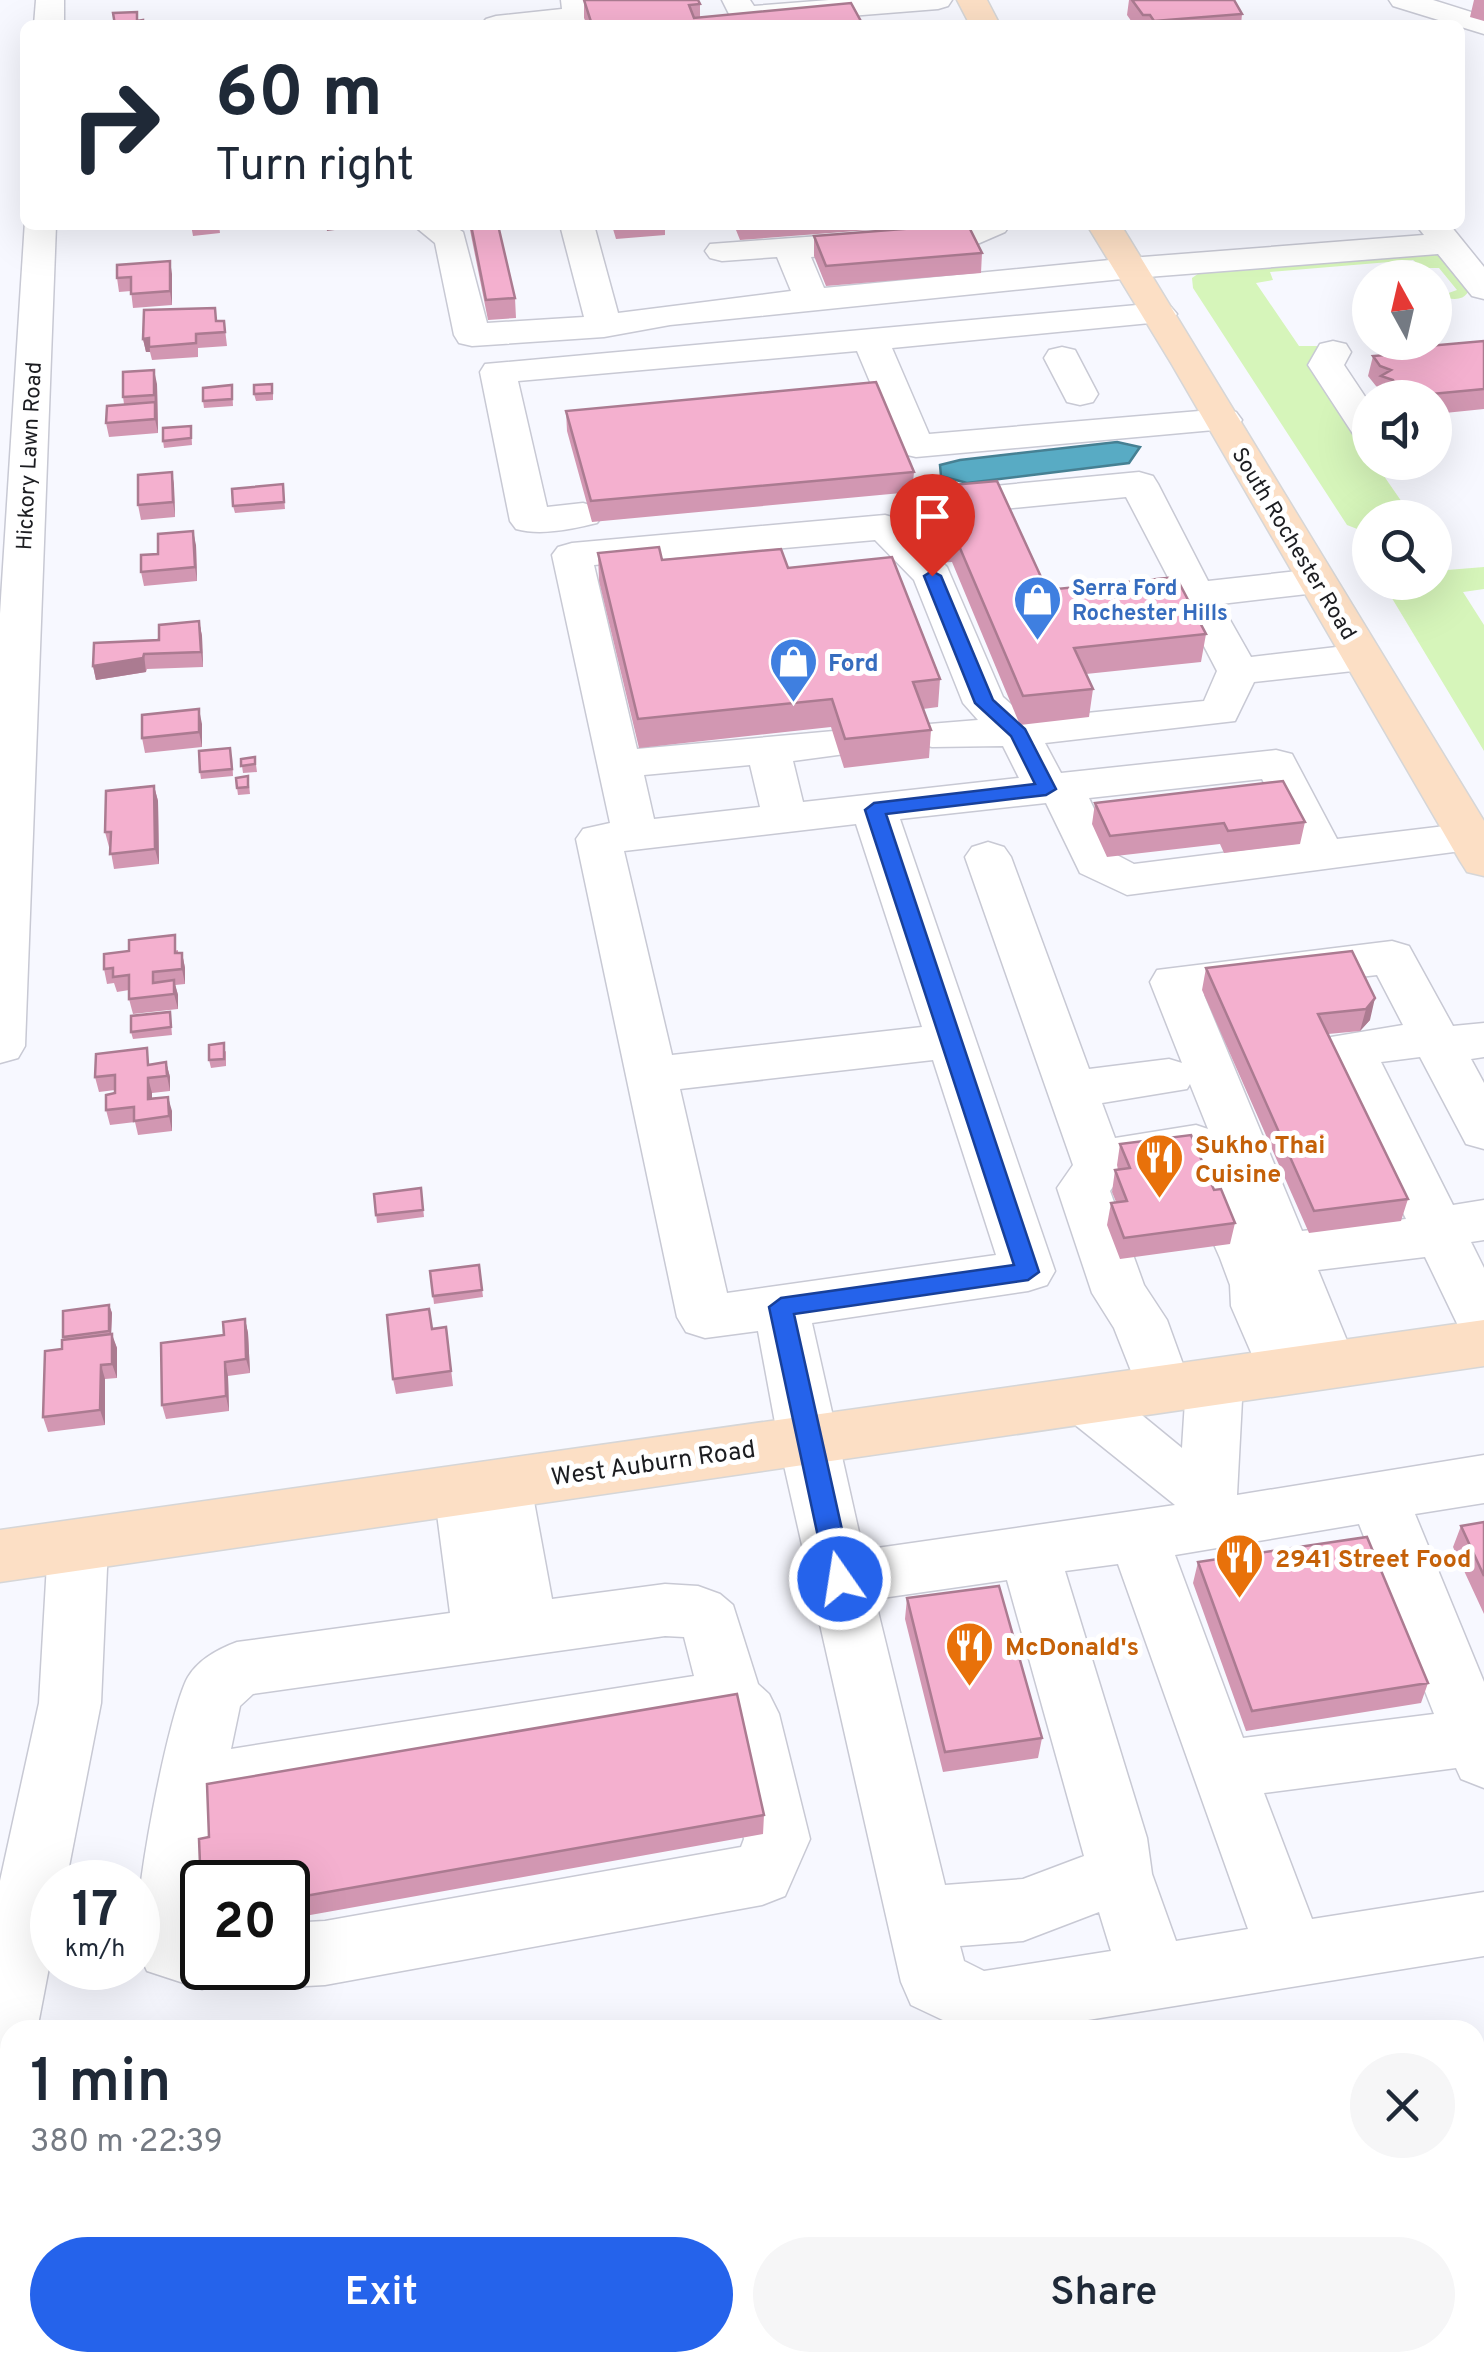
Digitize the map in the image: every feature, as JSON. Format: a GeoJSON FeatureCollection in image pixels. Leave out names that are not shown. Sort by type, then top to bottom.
{"type":"FeatureCollection","features":[{"type":"Feature","properties":{"kind":"main road","name":"South Rochester Road"},"geometry":{"type":"LineString","coordinates":[[1122,254],[1477,849]]}},
{"type":"Feature","properties":{"kind":"main road","name":"West Auburn Road"},"geometry":{"type":"LineString","coordinates":[[0,1556],[1484,1342]]}},
{"type":"Feature","properties":{"kind":"street"},"geometry":{"type":"LineString","coordinates":[[542,20],[578,16],[574,0]]}},
{"type":"Feature","properties":{"kind":"street"},"geometry":{"type":"LineString","coordinates":[[736,0],[740,10],[750,15],[874,10],[938,0]]}},
{"type":"Feature","properties":{"kind":"street"},"geometry":{"type":"LineString","coordinates":[[1404,0],[1484,25]]}},
{"type":"Feature","properties":{"kind":"street","name":"Hickory Lawn Road"},"geometry":{"type":"LineString","coordinates":[[0,1046],[39,230]]}},
{"type":"Feature","properties":{"kind":"street"},"geometry":{"type":"LineString","coordinates":[[437,230],[450,239],[472,336],[604,326],[670,314],[812,301],[1122,254],[1484,232]]}},
{"type":"Feature","properties":{"kind":"street"},"geometry":{"type":"LineString","coordinates":[[578,230],[604,326]]}},
{"type":"Feature","properties":{"kind":"street"},"geometry":{"type":"LineString","coordinates":[[718,238],[824,247],[975,235],[984,230]]}},
{"type":"Feature","properties":{"kind":"street"},"geometry":{"type":"LineString","coordinates":[[1439,233],[1484,290]]}},
{"type":"Feature","properties":{"kind":"street"},"geometry":{"type":"LineString","coordinates":[[790,246],[812,301]]}},
{"type":"Feature","properties":{"kind":"street"},"geometry":{"type":"LineString","coordinates":[[583,516],[530,520],[498,372],[1159,314]]}},
{"type":"Feature","properties":{"kind":"street"},"geometry":{"type":"LineString","coordinates":[[870,339],[916,446],[1223,420]]}},
{"type":"Feature","properties":{"kind":"street"},"geometry":{"type":"LineString","coordinates":[[1333,352],[1326,365],[1352,405]]}},
{"type":"Feature","properties":{"kind":"street"},"geometry":{"type":"LineString","coordinates":[[1062,358],[1080,394]]}},
{"type":"Feature","properties":{"kind":"street"},"geometry":{"type":"LineString","coordinates":[[886,526],[899,507],[1139,484],[1238,670]]}},
{"type":"Feature","properties":{"kind":"street"},"geometry":{"type":"LineString","coordinates":[[886,526],[932,576],[984,703],[1018,733],[1096,863],[1126,880],[1324,857],[1477,849]]}},
{"type":"Feature","properties":{"kind":"street"},"geometry":{"type":"LineString","coordinates":[[635,835],[572,555],[886,526]]}},
{"type":"Feature","properties":{"kind":"street"},"geometry":{"type":"LineString","coordinates":[[1195,595],[1316,580]]}},
{"type":"Feature","properties":{"kind":"street"},"geometry":{"type":"LineString","coordinates":[[1238,670],[1362,656]]}},
{"type":"Feature","properties":{"kind":"street"},"geometry":{"type":"LineString","coordinates":[[932,734],[1018,733],[1220,712],[1238,670]]}},
{"type":"Feature","properties":{"kind":"street"},"geometry":{"type":"LineString","coordinates":[[619,764],[845,743]]}},
{"type":"Feature","properties":{"kind":"street"},"geometry":{"type":"LineString","coordinates":[[768,750],[786,819]]}},
{"type":"Feature","properties":{"kind":"street"},"geometry":{"type":"LineString","coordinates":[[874,810],[1028,1272],[705,1317],[599,839],[1276,764],[1324,857]]}},
{"type":"Feature","properties":{"kind":"street"},"geometry":{"type":"LineString","coordinates":[[988,857],[1073,1090],[1119,1293],[1189,1384],[1213,1509]]}},
{"type":"Feature","properties":{"kind":"street"},"geometry":{"type":"LineString","coordinates":[[1308,1368],[1258,1306],[1258,1285],[1266,1256],[1174,982],[1392,957],[1452,1041],[1484,1131]]}},
{"type":"Feature","properties":{"kind":"street"},"geometry":{"type":"LineString","coordinates":[[652,1075],[952,1040]]}},
{"type":"Feature","properties":{"kind":"street"},"geometry":{"type":"LineString","coordinates":[[1452,1041],[1349,1049],[1454,1227],[1484,1323]]}},
{"type":"Feature","properties":{"kind":"street"},"geometry":{"type":"LineString","coordinates":[[1073,1090],[1169,1077]]}},
{"type":"Feature","properties":{"kind":"street"},"geometry":{"type":"LineString","coordinates":[[1090,1173],[1196,1144],[1266,1256]]}},
{"type":"Feature","properties":{"kind":"street"},"geometry":{"type":"LineString","coordinates":[[1266,1256],[1454,1227]]}},
{"type":"Feature","properties":{"kind":"street"},"geometry":{"type":"LineString","coordinates":[[781,1307],[807,1439],[935,1982],[982,2004],[1484,1924]]}},
{"type":"Feature","properties":{"kind":"street"},"geometry":{"type":"LineString","coordinates":[[1084,1400],[1213,1509]]}},
{"type":"Feature","properties":{"kind":"street"},"geometry":{"type":"LineString","coordinates":[[840,1579],[1138,1536],[1213,1509],[1378,1496],[1484,1478]]}},
{"type":"Feature","properties":{"kind":"street"},"geometry":{"type":"LineString","coordinates":[[482,1488],[506,1631]]}},
{"type":"Feature","properties":{"kind":"street"},"geometry":{"type":"LineString","coordinates":[[1224,1770],[1480,1748],[1378,1496]]}},
{"type":"Feature","properties":{"kind":"street"},"geometry":{"type":"LineString","coordinates":[[1138,1536],[1291,1955]]}},
{"type":"Feature","properties":{"kind":"street"},"geometry":{"type":"LineString","coordinates":[[5,2020],[70,1703],[78,1546]]}},
{"type":"Feature","properties":{"kind":"street"},"geometry":{"type":"LineString","coordinates":[[1029,1551],[1114,1838],[1120,1874],[1154,1976]]}},
{"type":"Feature","properties":{"kind":"street"},"geometry":{"type":"LineString","coordinates":[[180,1951],[171,1948],[165,1930],[193,1777],[212,1693],[237,1669],[298,1664],[666,1610],[698,1612],[711,1624],[731,1698],[747,1714],[777,1839],[762,1874],[310,1954]]}},
{"type":"Feature","properties":{"kind":"street"},"geometry":{"type":"LineString","coordinates":[[193,1777],[232,1778],[731,1698]]}},
{"type":"Feature","properties":{"kind":"street"},"geometry":{"type":"LineString","coordinates":[[920,1918],[1023,1910],[1120,1874]]}},
{"type":"Feature","properties":{"kind":"green space"},"geometry":{"type":"Polygon","coordinates":[[[1433,254],[1442,257],[1444,260],[1352,260],[1352,265],[1270,272],[1273,280],[1256,283],[1299,346],[1319,346],[1311,361],[1352,418],[1352,480],[1387,480],[1400,500],[1352,500],[1352,527],[1347,525],[1193,288],[1192,278],[1202,271],[1433,254]]]}},
{"type":"Feature","properties":{"kind":"green space"},"geometry":{"type":"Polygon","coordinates":[[[1452,270],[1468,292],[1452,298],[1452,292],[1457,290],[1452,284],[1452,270]]]}},
{"type":"Feature","properties":{"kind":"green space"},"geometry":{"type":"Polygon","coordinates":[[[1484,567],[1484,589],[1463,592],[1484,625],[1484,751],[1393,600],[1452,600],[1452,570],[1484,567]]]}},
{"type":"Feature","properties":{"kind":"water"},"geometry":{"type":"Polygon","coordinates":[[[1117,442],[1140,447],[1129,463],[967,483],[941,476],[940,465],[960,460],[1117,442]]]}},
{"type":"Feature","properties":{"kind":"building"},"geometry":{"type":"Polygon","coordinates":[[[584,0],[698,0],[700,4],[689,5],[694,18],[851,3],[860,20],[590,20],[584,0]]]}},
{"type":"Feature","properties":{"kind":"building"},"geometry":{"type":"Polygon","coordinates":[[[1132,0],[1234,0],[1242,14],[1167,20],[1143,15],[1132,0]]]}},
{"type":"Feature","properties":{"kind":"building"},"geometry":{"type":"Polygon","coordinates":[[[137,12],[137,20],[114,20],[113,13],[137,12]]]}},
{"type":"Feature","properties":{"kind":"building"},"geometry":{"type":"Polygon","coordinates":[[[472,230],[499,230],[515,298],[486,300],[472,230]]]}},
{"type":"Feature","properties":{"kind":"building"},"geometry":{"type":"Polygon","coordinates":[[[890,230],[970,230],[982,253],[826,266],[814,236],[890,230]]]}},
{"type":"Feature","properties":{"kind":"building"},"geometry":{"type":"Polygon","coordinates":[[[170,261],[170,291],[131,294],[131,277],[117,278],[117,265],[170,261]]]}},
{"type":"Feature","properties":{"kind":"building"},"geometry":{"type":"Polygon","coordinates":[[[215,308],[216,321],[224,321],[225,332],[196,334],[196,343],[149,347],[149,338],[143,339],[144,310],[215,308]]]}},
{"type":"Feature","properties":{"kind":"building"},"geometry":{"type":"Polygon","coordinates":[[[1484,341],[1484,389],[1452,392],[1452,380],[1393,380],[1381,376],[1391,370],[1376,360],[1452,360],[1452,344],[1484,341]]]}},
{"type":"Feature","properties":{"kind":"building"},"geometry":{"type":"Polygon","coordinates":[[[154,370],[154,395],[123,397],[123,372],[154,370]]]}},
{"type":"Feature","properties":{"kind":"building"},"geometry":{"type":"Polygon","coordinates":[[[876,382],[914,472],[591,501],[566,411],[876,382]]]}},
{"type":"Feature","properties":{"kind":"building"},"geometry":{"type":"Polygon","coordinates":[[[272,384],[272,393],[254,394],[254,385],[272,384]]]}},
{"type":"Feature","properties":{"kind":"building"},"geometry":{"type":"Polygon","coordinates":[[[232,385],[232,399],[203,401],[203,388],[232,385]]]}},
{"type":"Feature","properties":{"kind":"building"},"geometry":{"type":"Polygon","coordinates":[[[155,402],[155,419],[106,423],[107,406],[155,402]]]}},
{"type":"Feature","properties":{"kind":"building"},"geometry":{"type":"Polygon","coordinates":[[[191,426],[191,438],[163,441],[163,428],[191,426]]]}},
{"type":"Feature","properties":{"kind":"building"},"geometry":{"type":"Polygon","coordinates":[[[172,472],[173,502],[138,505],[138,475],[172,472]]]}},
{"type":"Feature","properties":{"kind":"building"},"geometry":{"type":"Polygon","coordinates":[[[997,481],[1047,590],[1176,577],[1206,634],[1074,648],[1093,689],[1023,696],[954,534],[936,536],[917,488],[997,481]]]}},
{"type":"Feature","properties":{"kind":"building"},"geometry":{"type":"Polygon","coordinates":[[[283,484],[284,502],[233,506],[232,489],[283,484]]]}},
{"type":"Feature","properties":{"kind":"building"},"geometry":{"type":"Polygon","coordinates":[[[193,531],[195,567],[141,572],[141,555],[158,554],[158,534],[193,531]]]}},
{"type":"Feature","properties":{"kind":"building"},"geometry":{"type":"Polygon","coordinates":[[[659,547],[662,560],[781,549],[788,568],[892,557],[940,679],[913,682],[931,730],[845,739],[832,699],[638,719],[598,553],[659,547]]]}},
{"type":"Feature","properties":{"kind":"building"},"geometry":{"type":"Polygon","coordinates":[[[199,621],[201,652],[144,654],[143,658],[93,666],[94,643],[159,640],[159,625],[199,621]]]}},
{"type":"Feature","properties":{"kind":"building"},"geometry":{"type":"Polygon","coordinates":[[[199,709],[199,732],[142,738],[142,715],[199,709]]]}},
{"type":"Feature","properties":{"kind":"building"},"geometry":{"type":"Polygon","coordinates":[[[230,748],[232,769],[200,772],[199,751],[230,748]]]}},
{"type":"Feature","properties":{"kind":"building"},"geometry":{"type":"Polygon","coordinates":[[[255,757],[255,764],[241,766],[241,759],[255,757]]]}},
{"type":"Feature","properties":{"kind":"building"},"geometry":{"type":"Polygon","coordinates":[[[248,776],[248,787],[237,788],[236,778],[248,776]]]}},
{"type":"Feature","properties":{"kind":"building"},"geometry":{"type":"Polygon","coordinates":[[[1283,781],[1305,822],[1228,831],[1224,823],[1110,836],[1095,803],[1283,781]]]}},
{"type":"Feature","properties":{"kind":"building"},"geometry":{"type":"Polygon","coordinates":[[[154,786],[155,849],[110,854],[111,832],[105,832],[106,791],[154,786]]]}},
{"type":"Feature","properties":{"kind":"building"},"geometry":{"type":"Polygon","coordinates":[[[175,935],[175,953],[182,953],[182,969],[153,972],[153,983],[174,980],[174,994],[129,999],[129,975],[113,977],[113,968],[104,969],[104,954],[129,951],[129,940],[175,935]]]}},
{"type":"Feature","properties":{"kind":"building"},"geometry":{"type":"Polygon","coordinates":[[[1352,951],[1375,998],[1366,1009],[1318,1014],[1408,1199],[1314,1211],[1206,968],[1352,951]]]}},
{"type":"Feature","properties":{"kind":"building"},"geometry":{"type":"Polygon","coordinates":[[[170,1012],[171,1027],[131,1032],[131,1016],[170,1012]]]}},
{"type":"Feature","properties":{"kind":"building"},"geometry":{"type":"Polygon","coordinates":[[[224,1043],[224,1059],[209,1060],[209,1045],[224,1043]]]}},
{"type":"Feature","properties":{"kind":"building"},"geometry":{"type":"Polygon","coordinates":[[[147,1048],[148,1065],[166,1062],[167,1076],[148,1078],[148,1099],[168,1097],[169,1116],[134,1121],[134,1107],[106,1110],[106,1095],[115,1093],[115,1075],[95,1077],[96,1054],[147,1048]]]}},
{"type":"Feature","properties":{"kind":"building","name":"Sukho Thai Cuisine"},"geometry":{"type":"Polygon","coordinates":[[[1191,1135],[1214,1190],[1221,1189],[1235,1223],[1124,1238],[1111,1203],[1127,1201],[1115,1170],[1130,1168],[1120,1144],[1191,1135]]]}},
{"type":"Feature","properties":{"kind":"building"},"geometry":{"type":"Polygon","coordinates":[[[421,1188],[423,1210],[376,1215],[374,1194],[421,1188]]]}},
{"type":"Feature","properties":{"kind":"building"},"geometry":{"type":"Polygon","coordinates":[[[479,1265],[482,1290],[433,1296],[430,1271],[479,1265]]]}},
{"type":"Feature","properties":{"kind":"building"},"geometry":{"type":"Polygon","coordinates":[[[109,1305],[109,1331],[63,1337],[63,1311],[109,1305]]]}},
{"type":"Feature","properties":{"kind":"building"},"geometry":{"type":"Polygon","coordinates":[[[429,1309],[432,1329],[446,1327],[451,1371],[393,1379],[387,1315],[429,1309]]]}},
{"type":"Feature","properties":{"kind":"building"},"geometry":{"type":"Polygon","coordinates":[[[245,1319],[246,1359],[225,1362],[226,1396],[162,1405],[161,1343],[224,1335],[223,1322],[245,1319]]]}},
{"type":"Feature","properties":{"kind":"building"},"geometry":{"type":"Polygon","coordinates":[[[112,1334],[112,1364],[101,1365],[100,1410],[43,1417],[45,1351],[62,1349],[62,1340],[112,1334]]]}},
{"type":"Feature","properties":{"kind":"building"},"geometry":{"type":"Polygon","coordinates":[[[1484,1522],[1484,1576],[1461,1526],[1484,1522]]]}},
{"type":"Feature","properties":{"kind":"building"},"geometry":{"type":"Polygon","coordinates":[[[1367,1537],[1428,1683],[1252,1711],[1198,1562],[1367,1537]]]}},
{"type":"Feature","properties":{"kind":"building","name":"McDonald's"},"geometry":{"type":"Polygon","coordinates":[[[999,1586],[1042,1738],[945,1752],[907,1598],[999,1586]]]}},
{"type":"Feature","properties":{"kind":"building"},"geometry":{"type":"Polygon","coordinates":[[[737,1694],[764,1815],[310,1895],[310,1860],[200,1860],[199,1839],[209,1837],[207,1784],[737,1694]]]}},
{"type":"Feature","properties":{"kind":"place","name":"Serra Ford Rochester Hills"},"geometry":{"type":"Point","coordinates":[1037,642]}},
{"type":"Feature","properties":{"kind":"place","name":"Ford"},"geometry":{"type":"Point","coordinates":[793,704]}},
{"type":"Feature","properties":{"kind":"place","name":"Sukho Thai Cuisine"},"geometry":{"type":"Point","coordinates":[1160,1200]}},
{"type":"Feature","properties":{"kind":"place","name":"2941 Street Food"},"geometry":{"type":"Point","coordinates":[1240,1600]}},
{"type":"Feature","properties":{"kind":"place","name":"McDonald's"},"geometry":{"type":"Point","coordinates":[970,1688]}},
{"type":"Feature","properties":{"kind":"route"},"geometry":{"type":"LineString","coordinates":[[840,1579],[781,1307],[1028,1272],[874,810],[1046,789],[1018,733],[984,703],[932,576]]}}]}
